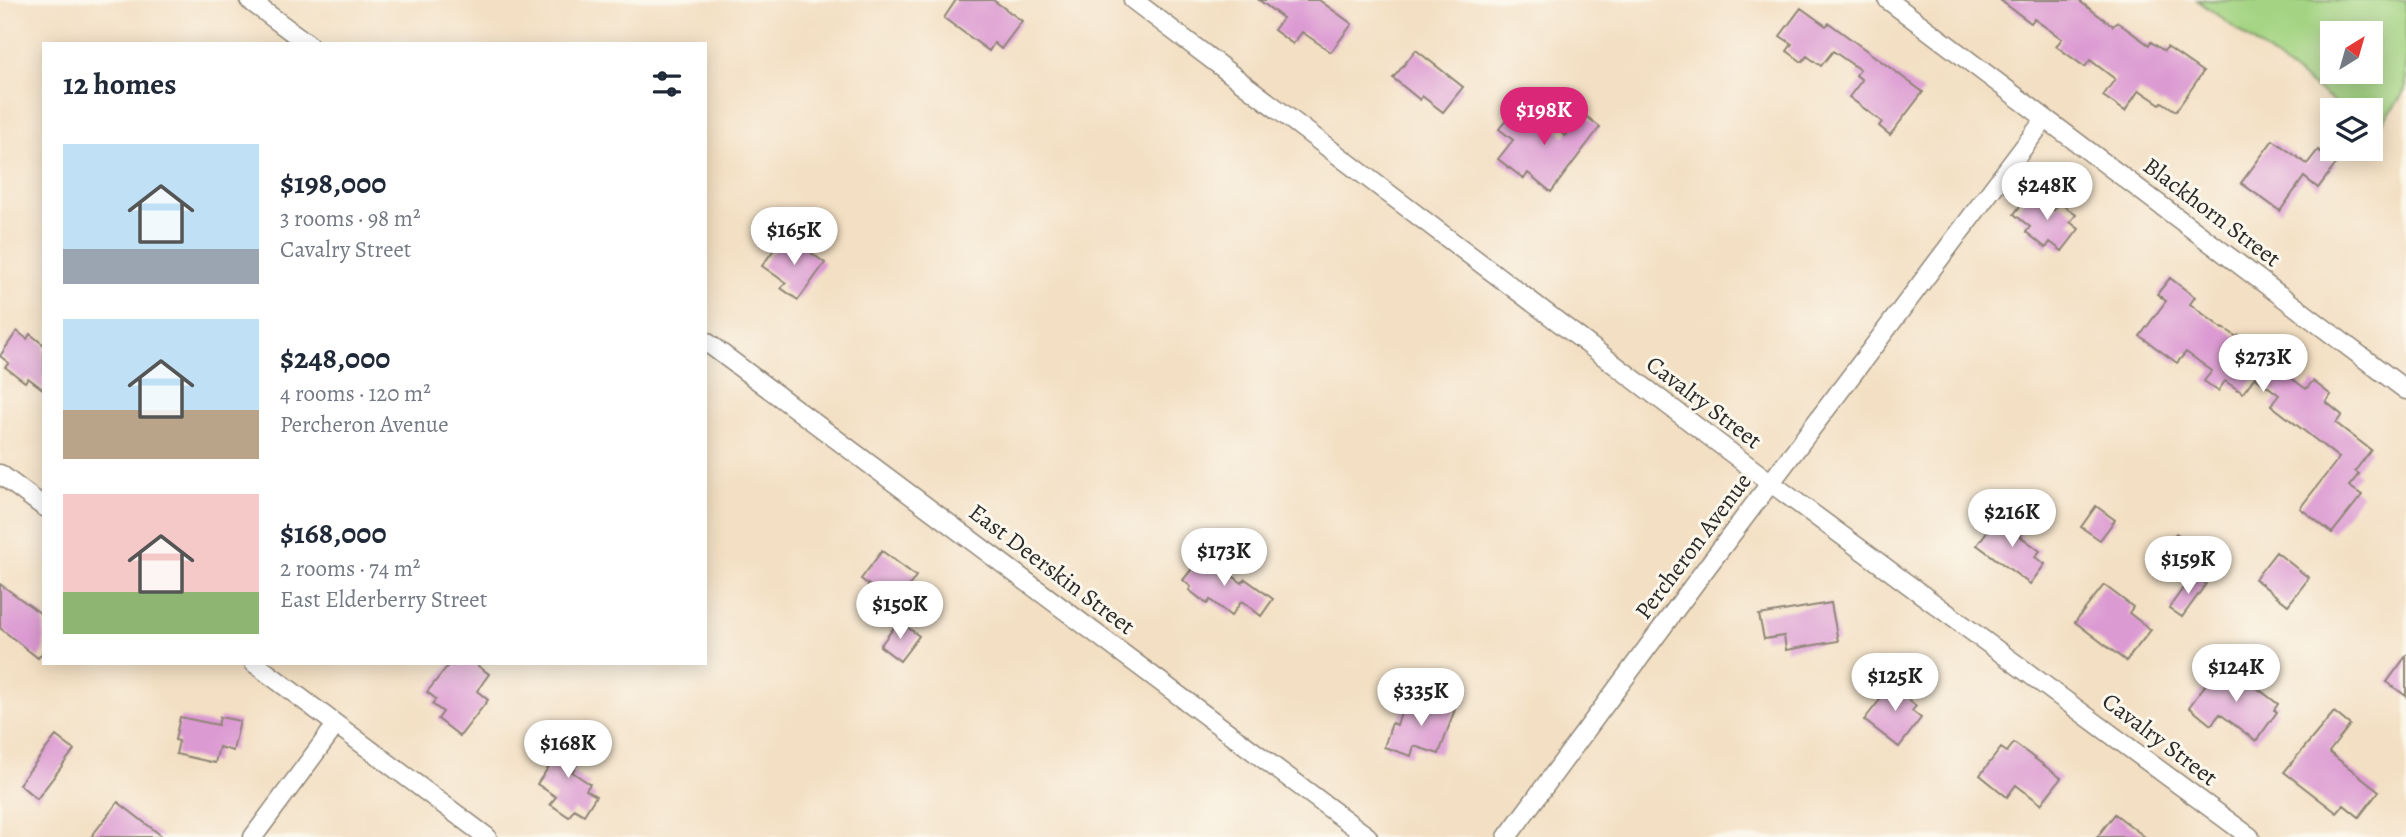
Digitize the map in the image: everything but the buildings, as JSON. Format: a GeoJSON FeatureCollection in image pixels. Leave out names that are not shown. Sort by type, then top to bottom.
{"type":"FeatureCollection","features":[{"type":"Feature","properties":{"kind":"street"},"geometry":{"type":"LineString","coordinates":[[249,0],[305,42]]}},
{"type":"Feature","properties":{"kind":"street","name":"Cavalry Street"},"geometry":{"type":"LineString","coordinates":[[1133,0],[1771,483],[2250,837]]}},
{"type":"Feature","properties":{"kind":"street","name":"Blackhorn Street"},"geometry":{"type":"LineString","coordinates":[[1888,0],[2406,390]]}},
{"type":"Feature","properties":{"kind":"street","name":"Percheron Avenue"},"geometry":{"type":"LineString","coordinates":[[1507,837],[1703,570],[2045,119]]}},
{"type":"Feature","properties":{"kind":"street","name":"East Deerskin Street"},"geometry":{"type":"LineString","coordinates":[[707,342],[1368,837]]}},
{"type":"Feature","properties":{"kind":"street"},"geometry":{"type":"LineString","coordinates":[[0,474],[42,506]]}},
{"type":"Feature","properties":{"kind":"street"},"geometry":{"type":"LineString","coordinates":[[257,665],[486,837]]}},
{"type":"Feature","properties":{"kind":"street"},"geometry":{"type":"LineString","coordinates":[[253,837],[336,725]]}},
{"type":"Feature","properties":{"kind":"green space"},"geometry":{"type":"Polygon","coordinates":[[[2197,0],[2406,0],[2406,90],[2383,122],[2383,98],[2329,98],[2197,0]]]}}]}
